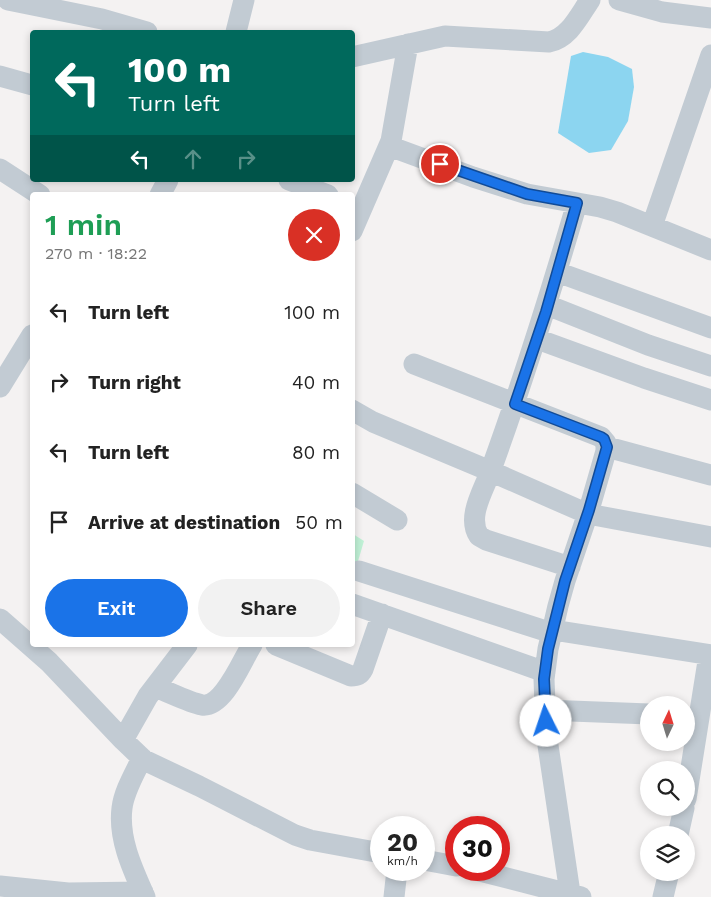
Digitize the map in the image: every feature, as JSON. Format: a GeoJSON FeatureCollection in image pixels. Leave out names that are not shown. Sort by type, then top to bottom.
{"type":"FeatureCollection","features":[{"type":"Feature","properties":{"kind":"street"},"geometry":{"type":"LineString","coordinates":[[8,0],[102,19],[140,30]]}},
{"type":"Feature","properties":{"kind":"street"},"geometry":{"type":"LineString","coordinates":[[236,30],[244,0]]}},
{"type":"Feature","properties":{"kind":"street"},"geometry":{"type":"LineString","coordinates":[[355,56],[445,36],[549,42],[567,33],[590,0]]}},
{"type":"Feature","properties":{"kind":"street"},"geometry":{"type":"LineString","coordinates":[[619,0],[662,12],[711,18]]}},
{"type":"Feature","properties":{"kind":"street"},"geometry":{"type":"LineString","coordinates":[[355,218],[358,205],[389,146],[394,132],[408,44]]}},
{"type":"Feature","properties":{"kind":"street"},"geometry":{"type":"LineString","coordinates":[[652,226],[711,55]]}},
{"type":"Feature","properties":{"kind":"street"},"geometry":{"type":"LineString","coordinates":[[0,76],[30,84]]}},
{"type":"Feature","properties":{"kind":"street"},"geometry":{"type":"LineString","coordinates":[[389,146],[527,194],[617,212],[711,250]]}},
{"type":"Feature","properties":{"kind":"street"},"geometry":{"type":"LineString","coordinates":[[0,169],[35,192]]}},
{"type":"Feature","properties":{"kind":"street"},"geometry":{"type":"LineString","coordinates":[[295,182],[320,192]]}},
{"type":"Feature","properties":{"kind":"street"},"geometry":{"type":"LineString","coordinates":[[570,567],[479,536],[473,524],[537,339],[577,203]]}},
{"type":"Feature","properties":{"kind":"street"},"geometry":{"type":"LineString","coordinates":[[557,272],[711,328]]}},
{"type":"Feature","properties":{"kind":"street"},"geometry":{"type":"LineString","coordinates":[[548,305],[648,345],[711,366]]}},
{"type":"Feature","properties":{"kind":"street"},"geometry":{"type":"LineString","coordinates":[[3,374],[30,338]]}},
{"type":"Feature","properties":{"kind":"street"},"geometry":{"type":"LineString","coordinates":[[537,339],[711,400]]}},
{"type":"Feature","properties":{"kind":"street"},"geometry":{"type":"LineString","coordinates":[[414,364],[601,437],[604,439],[607,447],[552,631],[545,672],[545,710],[552,779],[576,895],[510,878]]}},
{"type":"Feature","properties":{"kind":"street"},"geometry":{"type":"LineString","coordinates":[[355,412],[373,422],[588,514],[711,536]]}},
{"type":"Feature","properties":{"kind":"street"},"geometry":{"type":"LineString","coordinates":[[607,447],[711,475]]}},
{"type":"Feature","properties":{"kind":"street"},"geometry":{"type":"LineString","coordinates":[[355,494],[397,520]]}},
{"type":"Feature","properties":{"kind":"street"},"geometry":{"type":"LineString","coordinates":[[359,571],[552,631],[710,655],[695,709]]}},
{"type":"Feature","properties":{"kind":"street"},"geometry":{"type":"LineString","coordinates":[[355,605],[545,672]]}},
{"type":"Feature","properties":{"kind":"street"},"geometry":{"type":"LineString","coordinates":[[281,647],[350,676],[355,676],[363,669],[382,614]]}},
{"type":"Feature","properties":{"kind":"street"},"geometry":{"type":"LineString","coordinates":[[0,619],[30,645]]}},
{"type":"Feature","properties":{"kind":"street"},"geometry":{"type":"LineString","coordinates":[[32,647],[49,662],[142,758],[295,835],[310,840],[370,851]]}},
{"type":"Feature","properties":{"kind":"street"},"geometry":{"type":"LineString","coordinates":[[123,740],[155,687],[185,647]]}},
{"type":"Feature","properties":{"kind":"street"},"geometry":{"type":"LineString","coordinates":[[155,687],[202,705],[214,702],[230,685],[251,647]]}},
{"type":"Feature","properties":{"kind":"street"},"geometry":{"type":"LineString","coordinates":[[545,710],[640,714]]}},
{"type":"Feature","properties":{"kind":"street"},"geometry":{"type":"LineString","coordinates":[[0,886],[68,893],[144,895],[131,867],[123,834],[122,819],[124,798],[142,758]]}},
{"type":"Feature","properties":{"kind":"street"},"geometry":{"type":"LineString","coordinates":[[394,897],[396,881]]}},
{"type":"Feature","properties":{"kind":"street"},"geometry":{"type":"LineString","coordinates":[[662,897],[666,881]]}},
{"type":"Feature","properties":{"kind":"green space"},"geometry":{"type":"Polygon","coordinates":[[[355,535],[364,541],[355,571],[355,535]]]}},
{"type":"Feature","properties":{"kind":"water"},"geometry":{"type":"Polygon","coordinates":[[[583,52],[608,57],[632,69],[634,87],[628,121],[611,150],[589,153],[558,133],[571,56],[583,52]]]}},
{"type":"Feature","properties":{"kind":"route"},"geometry":{"type":"LineString","coordinates":[[440,164],[473,177],[527,194],[577,203],[546,312],[515,404],[601,437],[604,439],[607,447],[589,510],[565,581],[548,649],[544,679],[546,721]]}}]}
